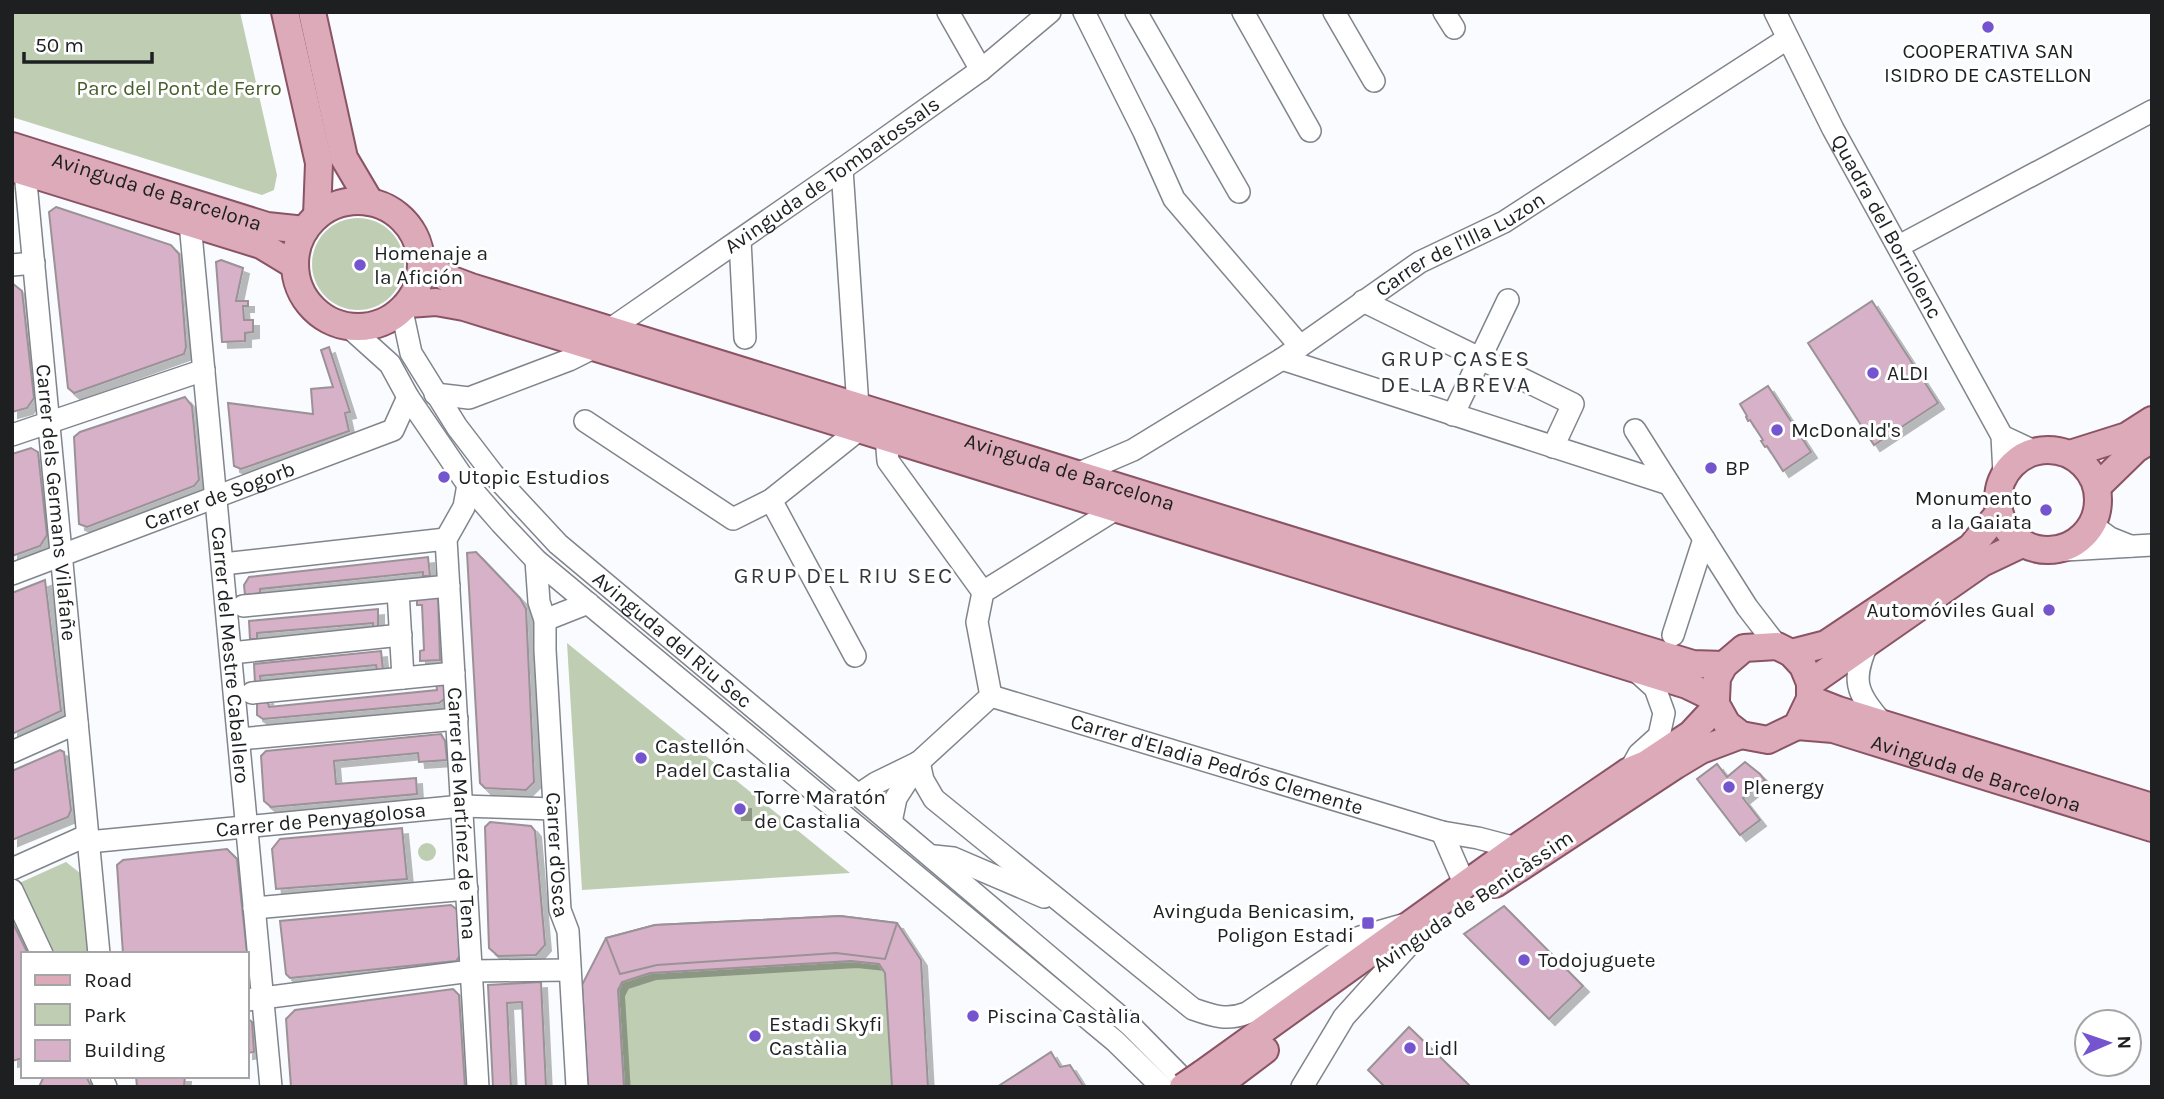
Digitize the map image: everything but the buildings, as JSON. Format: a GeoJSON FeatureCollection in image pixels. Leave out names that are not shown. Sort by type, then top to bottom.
{"type":"FeatureCollection","features":[{"type":"Feature","properties":{"kind":"main road"},"geometry":{"type":"LineString","coordinates":[[285,12],[319,163],[311,223],[294,265],[302,294],[322,317],[349,328],[378,325],[405,307],[418,284],[422,262],[414,234],[396,213],[370,202],[342,203],[311,223]]}},
{"type":"Feature","properties":{"kind":"main road"},"geometry":{"type":"LineString","coordinates":[[312,12],[344,158],[370,202]]}},
{"type":"Feature","properties":{"kind":"main road","name":"Avinguda de Barcelona"},"geometry":{"type":"LineString","coordinates":[[12,146],[267,226],[311,223]]}},
{"type":"Feature","properties":{"kind":"main road","name":"Avinguda de Barcelona"},"geometry":{"type":"LineString","coordinates":[[19,170],[261,245],[294,265]]}},
{"type":"Feature","properties":{"kind":"main road","name":"Avinguda de Barcelona"},"geometry":{"type":"LineString","coordinates":[[422,262],[447,278],[602,339],[859,418],[1077,474],[1124,500],[1687,685],[1717,702]]}},
{"type":"Feature","properties":{"kind":"main road","name":"Avinguda de Barcelona"},"geometry":{"type":"LineString","coordinates":[[405,307],[436,302],[464,307],[545,340],[602,339]]}},
{"type":"Feature","properties":{"kind":"main road","name":"Avinguda de Barcelona"},"geometry":{"type":"LineString","coordinates":[[859,418],[886,437],[1124,500],[1693,664],[1734,656]]}},
{"type":"Feature","properties":{"kind":"main road"},"geometry":{"type":"LineString","coordinates":[[2070,454],[2086,466],[2097,487],[2098,507],[2092,525],[2076,543],[2048,551],[2022,544],[2008,532],[1998,513],[1997,494],[2004,474],[2017,459],[2034,451],[2070,454],[2127,436],[2152,420]]}},
{"type":"Feature","properties":{"kind":"main road"},"geometry":{"type":"LineString","coordinates":[[2097,487],[2136,449],[2152,439]]}},
{"type":"Feature","properties":{"kind":"main road"},"geometry":{"type":"LineString","coordinates":[[1998,513],[1971,547],[1961,555],[1826,644],[1734,656],[1717,678],[1717,702],[1727,724],[1741,735],[1768,740],[1797,726],[1810,691],[1869,640],[1982,563],[2022,544]]}},
{"type":"Feature","properties":{"kind":"main road"},"geometry":{"type":"LineString","coordinates":[[1784,650],[1803,666],[1810,691]]}},
{"type":"Feature","properties":{"kind":"main road","name":"Avinguda de Barcelona"},"geometry":{"type":"LineString","coordinates":[[1810,691],[1883,724],[2152,807]]}},
{"type":"Feature","properties":{"kind":"main road","name":"Avinguda de Benicàssim"},"geometry":{"type":"LineString","coordinates":[[1415,929],[1465,884],[1629,771],[1646,764],[1691,734],[1717,702]]}},
{"type":"Feature","properties":{"kind":"main road","name":"Avinguda de Barcelona"},"geometry":{"type":"LineString","coordinates":[[1797,726],[1833,729],[2152,828]]}},
{"type":"Feature","properties":{"kind":"main road","name":"Avinguda de Benicàssim"},"geometry":{"type":"LineString","coordinates":[[1198,1084],[1415,929],[1701,750],[1741,735]]}},
{"type":"Feature","properties":{"kind":"street"},"geometry":{"type":"LineString","coordinates":[[948,12],[981,70]]}},
{"type":"Feature","properties":{"kind":"street","name":"Avinguda de Tombatossals"},"geometry":{"type":"LineString","coordinates":[[602,339],[981,70],[1050,12]]}},
{"type":"Feature","properties":{"kind":"street"},"geometry":{"type":"LineString","coordinates":[[1084,12],[1174,199],[1300,346]]}},
{"type":"Feature","properties":{"kind":"street"},"geometry":{"type":"LineString","coordinates":[[1136,12],[1239,192]]}},
{"type":"Feature","properties":{"kind":"street"},"geometry":{"type":"LineString","coordinates":[[1242,12],[1310,131]]}},
{"type":"Feature","properties":{"kind":"street"},"geometry":{"type":"LineString","coordinates":[[1334,12],[1374,80]]}},
{"type":"Feature","properties":{"kind":"street","name":"Quadra del Borriolenc"},"geometry":{"type":"LineString","coordinates":[[1775,12],[1833,129],[2002,436],[2004,474]]}},
{"type":"Feature","properties":{"kind":"street","name":"Carrer de l'Illa Luzon"},"geometry":{"type":"LineString","coordinates":[[1077,474],[1133,450],[1282,359],[1420,262],[1504,222],[1787,39]]}},
{"type":"Feature","properties":{"kind":"street"},"geometry":{"type":"LineString","coordinates":[[1899,246],[2152,111]]}},
{"type":"Feature","properties":{"kind":"street"},"geometry":{"type":"LineString","coordinates":[[585,421],[733,519],[771,500],[859,418],[842,169]]}},
{"type":"Feature","properties":{"kind":"street","name":"Carrer dels Germans Vilafañe"},"geometry":{"type":"LineString","coordinates":[[19,170],[34,263],[99,952]]}},
{"type":"Feature","properties":{"kind":"street","name":"Carrer del Mestre Caballero"},"geometry":{"type":"LineString","coordinates":[[190,223],[254,908],[255,999],[271,1087]]}},
{"type":"Feature","properties":{"kind":"street"},"geometry":{"type":"LineString","coordinates":[[740,240],[745,338]]}},
{"type":"Feature","properties":{"kind":"street"},"geometry":{"type":"LineString","coordinates":[[12,265],[34,263]]}},
{"type":"Feature","properties":{"kind":"street"},"geometry":{"type":"LineString","coordinates":[[1453,415],[1508,300]]}},
{"type":"Feature","properties":{"kind":"street"},"geometry":{"type":"LineString","coordinates":[[1363,301],[1573,404],[1553,447]]}},
{"type":"Feature","properties":{"kind":"street","name":"Avinguda del Riu Sec"},"geometry":{"type":"LineString","coordinates":[[405,307],[411,353],[435,394],[493,474],[558,544],[891,822],[1198,1084]]}},
{"type":"Feature","properties":{"kind":"street","name":"Avinguda del Riu Sec"},"geometry":{"type":"LineString","coordinates":[[349,328],[390,364],[408,397],[468,485],[536,560],[1115,1041],[1161,1087]]}},
{"type":"Feature","properties":{"kind":"street"},"geometry":{"type":"LineString","coordinates":[[435,394],[469,398],[569,360],[602,339]]}},
{"type":"Feature","properties":{"kind":"street"},"geometry":{"type":"LineString","coordinates":[[539,371],[545,340]]}},
{"type":"Feature","properties":{"kind":"street","name":"Avinguda de Barcelona"},"geometry":{"type":"LineString","coordinates":[[545,340],[569,360]]}},
{"type":"Feature","properties":{"kind":"street"},"geometry":{"type":"LineString","coordinates":[[1282,359],[1670,484]]}},
{"type":"Feature","properties":{"kind":"street"},"geometry":{"type":"LineString","coordinates":[[12,435],[204,370]]}},
{"type":"Feature","properties":{"kind":"street","name":"Carrer de Sogorb"},"geometry":{"type":"LineString","coordinates":[[12,574],[393,430],[408,397]]}},
{"type":"Feature","properties":{"kind":"street"},"geometry":{"type":"LineString","coordinates":[[457,427],[469,398]]}},
{"type":"Feature","properties":{"kind":"street"},"geometry":{"type":"LineString","coordinates":[[1635,430],[1747,607],[1784,650]]}},
{"type":"Feature","properties":{"kind":"street"},"geometry":{"type":"LineString","coordinates":[[2002,436],[2034,451]]}},
{"type":"Feature","properties":{"kind":"street"},"geometry":{"type":"LineString","coordinates":[[886,437],[888,461],[983,592]]}},
{"type":"Feature","properties":{"kind":"street"},"geometry":{"type":"LineString","coordinates":[[891,822],[896,798],[919,762],[991,696],[977,622],[983,592],[1124,500],[1126,466],[1133,450]]}},
{"type":"Feature","properties":{"kind":"street"},"geometry":{"type":"LineString","coordinates":[[450,532],[464,507],[468,485]]}},
{"type":"Feature","properties":{"kind":"street"},"geometry":{"type":"LineString","coordinates":[[771,500],[855,656]]}},
{"type":"Feature","properties":{"kind":"street"},"geometry":{"type":"LineString","coordinates":[[223,564],[450,532],[475,520],[501,523]]}},
{"type":"Feature","properties":{"kind":"street"},"geometry":{"type":"LineString","coordinates":[[2092,525],[2110,538],[2142,546]]}},
{"type":"Feature","properties":{"kind":"street","name":"Carrer de Martínez de Tena"},"geometry":{"type":"LineString","coordinates":[[450,532],[449,586],[478,1087]]}},
{"type":"Feature","properties":{"kind":"street"},"geometry":{"type":"LineString","coordinates":[[1673,635],[1704,539]]}},
{"type":"Feature","properties":{"kind":"street"},"geometry":{"type":"LineString","coordinates":[[2048,551],[2142,546]]}},
{"type":"Feature","properties":{"kind":"street","name":"Carrer d'Osca"},"geometry":{"type":"LineString","coordinates":[[536,560],[539,602],[545,620],[560,910],[568,931],[577,1087]]}},
{"type":"Feature","properties":{"kind":"street"},"geometry":{"type":"LineString","coordinates":[[243,606],[449,586]]}},
{"type":"Feature","properties":{"kind":"street"},"geometry":{"type":"LineString","coordinates":[[398,591],[403,678]]}},
{"type":"Feature","properties":{"kind":"street"},"geometry":{"type":"LineString","coordinates":[[545,620],[588,603]]}},
{"type":"Feature","properties":{"kind":"street"},"geometry":{"type":"LineString","coordinates":[[1734,656],[1747,607]]}},
{"type":"Feature","properties":{"kind":"street"},"geometry":{"type":"LineString","coordinates":[[231,653],[401,635]]}},
{"type":"Feature","properties":{"kind":"street","name":"Avinguda de Barcelona"},"geometry":{"type":"LineString","coordinates":[[1869,640],[1858,665],[1858,686],[1866,704],[1883,724]]}},
{"type":"Feature","properties":{"kind":"street"},"geometry":{"type":"LineString","coordinates":[[1629,771],[1639,754],[1659,736],[1664,713],[1655,688],[1634,668]]}},
{"type":"Feature","properties":{"kind":"street"},"geometry":{"type":"LineString","coordinates":[[252,693],[454,673]]}},
{"type":"Feature","properties":{"kind":"street","name":"Carrer d'Eladia Pedrós Clemente"},"geometry":{"type":"LineString","coordinates":[[991,696],[1443,832],[1516,848]]}},
{"type":"Feature","properties":{"kind":"street"},"geometry":{"type":"LineString","coordinates":[[239,739],[457,719]]}},
{"type":"Feature","properties":{"kind":"street"},"geometry":{"type":"LineString","coordinates":[[12,752],[77,723]]}},
{"type":"Feature","properties":{"kind":"street"},"geometry":{"type":"LineString","coordinates":[[858,795],[919,762]]}},
{"type":"Feature","properties":{"kind":"street"},"geometry":{"type":"LineString","coordinates":[[919,762],[923,780],[934,799],[1069,908]]}},
{"type":"Feature","properties":{"kind":"street","name":"Carrer de Penyagolosa"},"geometry":{"type":"LineString","coordinates":[[88,838],[247,827],[462,806],[554,809]]}},
{"type":"Feature","properties":{"kind":"street"},"geometry":{"type":"LineString","coordinates":[[1443,832],[1465,884]]}},
{"type":"Feature","properties":{"kind":"street"},"geometry":{"type":"LineString","coordinates":[[12,869],[88,838]]}},
{"type":"Feature","properties":{"kind":"street"},"geometry":{"type":"LineString","coordinates":[[929,855],[953,858],[1069,908]]}},
{"type":"Feature","properties":{"kind":"street"},"geometry":{"type":"LineString","coordinates":[[254,908],[467,889]]}},
{"type":"Feature","properties":{"kind":"street"},"geometry":{"type":"LineString","coordinates":[[12,890],[41,952]]}},
{"type":"Feature","properties":{"kind":"street","name":"Avinguda de Benicàssim"},"geometry":{"type":"LineString","coordinates":[[1069,908],[1193,1009],[1220,1018],[1235,1018],[1247,1013],[1360,937],[1415,929]]}},
{"type":"Feature","properties":{"kind":"street"},"geometry":{"type":"LineString","coordinates":[[1302,1087],[1343,1017],[1415,929]]}},
{"type":"Feature","properties":{"kind":"street"},"geometry":{"type":"LineString","coordinates":[[255,999],[471,971],[570,970]]}},
{"type":"Feature","properties":{"kind":"green space","name":"Parc del Pont de Ferro"},"geometry":{"type":"Polygon","coordinates":[[[12,12],[240,12],[277,175],[274,190],[262,195],[12,117],[12,12]]]}},
{"type":"Feature","properties":{"kind":"green space"},"geometry":{"type":"Polygon","coordinates":[[[358,218],[376,221],[391,231],[401,246],[404,264],[401,282],[391,297],[376,307],[358,310],[340,307],[325,297],[315,282],[312,264],[315,246],[325,231],[340,221],[358,218]]]}},
{"type":"Feature","properties":{"kind":"green space","name":"Castellón Padel Castalia"},"geometry":{"type":"Polygon","coordinates":[[[567,643],[850,873],[582,890],[567,643]]]}},
{"type":"Feature","properties":{"kind":"green space"},"geometry":{"type":"Polygon","coordinates":[[[427,843],[433,846],[436,852],[433,858],[427,861],[421,858],[418,852],[421,846],[427,843]]]}},
{"type":"Feature","properties":{"kind":"green space"},"geometry":{"type":"Polygon","coordinates":[[[66,862],[80,873],[88,952],[49,952],[17,884],[66,862]]]}},
{"type":"Feature","properties":{"kind":"green space","name":"Estadi Skyfi Castàlia"},"geometry":{"type":"Polygon","coordinates":[[[840,916],[897,923],[921,960],[928,1087],[588,1087],[582,985],[606,938],[655,925],[840,916]]]}},
{"type":"Feature","properties":{"kind":"place","name":"COOPERATIVA SAN ISIDRO DE CASTELLON"},"geometry":{"type":"Point","coordinates":[1988,27]}},
{"type":"Feature","properties":{"kind":"place","name":"Homenaje a la Afición"},"geometry":{"type":"Point","coordinates":[360,265]}},
{"type":"Feature","properties":{"kind":"place","name":"ALDI"},"geometry":{"type":"Point","coordinates":[1873,373]}},
{"type":"Feature","properties":{"kind":"place","name":"McDonald's"},"geometry":{"type":"Point","coordinates":[1777,430]}},
{"type":"Feature","properties":{"kind":"place","name":"BP"},"geometry":{"type":"Point","coordinates":[1711,468]}},
{"type":"Feature","properties":{"kind":"place","name":"Utopic Estudios"},"geometry":{"type":"Point","coordinates":[444,477]}},
{"type":"Feature","properties":{"kind":"place","name":"Monumento a la Gaiata"},"geometry":{"type":"Point","coordinates":[2046,510]}},
{"type":"Feature","properties":{"kind":"place","name":"Automóviles Gual"},"geometry":{"type":"Point","coordinates":[2049,610]}},
{"type":"Feature","properties":{"kind":"place","name":"Castellón Padel Castalia"},"geometry":{"type":"Point","coordinates":[641,758]}},
{"type":"Feature","properties":{"kind":"place","name":"Plenergy"},"geometry":{"type":"Point","coordinates":[1729,787]}},
{"type":"Feature","properties":{"kind":"place","name":"Torre Maratón de Castalia"},"geometry":{"type":"Point","coordinates":[740,809]}},
{"type":"Feature","properties":{"kind":"place","name":"Avinguda Benicasim, Poligon Estadi"},"geometry":{"type":"Point","coordinates":[1368,923]}},
{"type":"Feature","properties":{"kind":"place","name":"Todojuguete"},"geometry":{"type":"Point","coordinates":[1524,960]}},
{"type":"Feature","properties":{"kind":"place","name":"Piscina Castàlia"},"geometry":{"type":"Point","coordinates":[973,1016]}},
{"type":"Feature","properties":{"kind":"place","name":"Estadi Skyfi Castàlia"},"geometry":{"type":"Point","coordinates":[755,1036]}},
{"type":"Feature","properties":{"kind":"place","name":"Lidl"},"geometry":{"type":"Point","coordinates":[1410,1048]}},
{"type":"Feature","properties":{"kind":"district","name":"GRUP CASES DE LA BREVA"},"geometry":{"type":"Point","coordinates":[1456,371]}},
{"type":"Feature","properties":{"kind":"district","name":"GRUP DEL RIU SEC"},"geometry":{"type":"Point","coordinates":[844,575]}}]}
